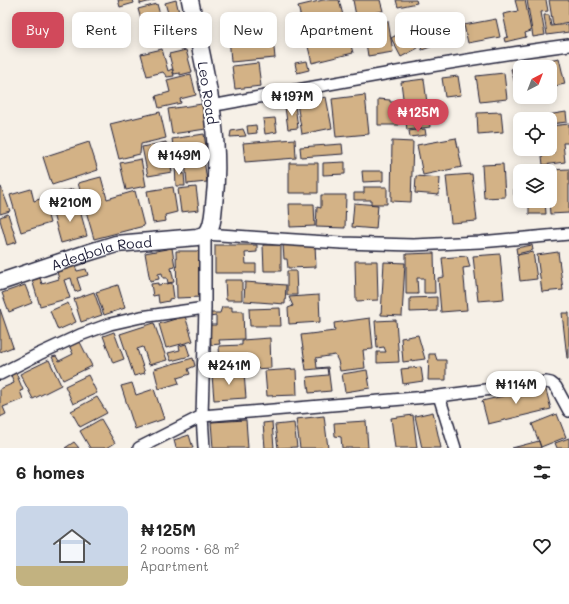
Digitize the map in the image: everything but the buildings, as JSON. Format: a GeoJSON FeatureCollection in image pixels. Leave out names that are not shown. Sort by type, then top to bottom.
{"type":"FeatureCollection","features":[{"type":"Feature","properties":{"kind":"street","name":"Leo Road"},"geometry":{"type":"LineString","coordinates":[[190,0],[211,106],[215,140],[216,188],[212,223],[205,234]]}},
{"type":"Feature","properties":{"kind":"street"},"geometry":{"type":"LineString","coordinates":[[211,106],[347,80],[569,45]]}},
{"type":"Feature","properties":{"kind":"street"},"geometry":{"type":"LineString","coordinates":[[204,448],[202,416],[205,308],[205,234],[342,243],[413,245],[480,242],[569,234]]}},
{"type":"Feature","properties":{"kind":"street","name":"Adegbola Road"},"geometry":{"type":"LineString","coordinates":[[0,282],[116,244],[197,237],[205,234]]}},
{"type":"Feature","properties":{"kind":"street"},"geometry":{"type":"LineString","coordinates":[[0,374],[80,335],[110,324],[141,317],[205,308]]}},
{"type":"Feature","properties":{"kind":"street"},"geometry":{"type":"LineString","coordinates":[[139,448],[202,416],[439,396],[546,382],[551,383],[556,387],[569,411]]}},
{"type":"Feature","properties":{"kind":"street"},"geometry":{"type":"LineString","coordinates":[[439,396],[455,448]]}}]}
